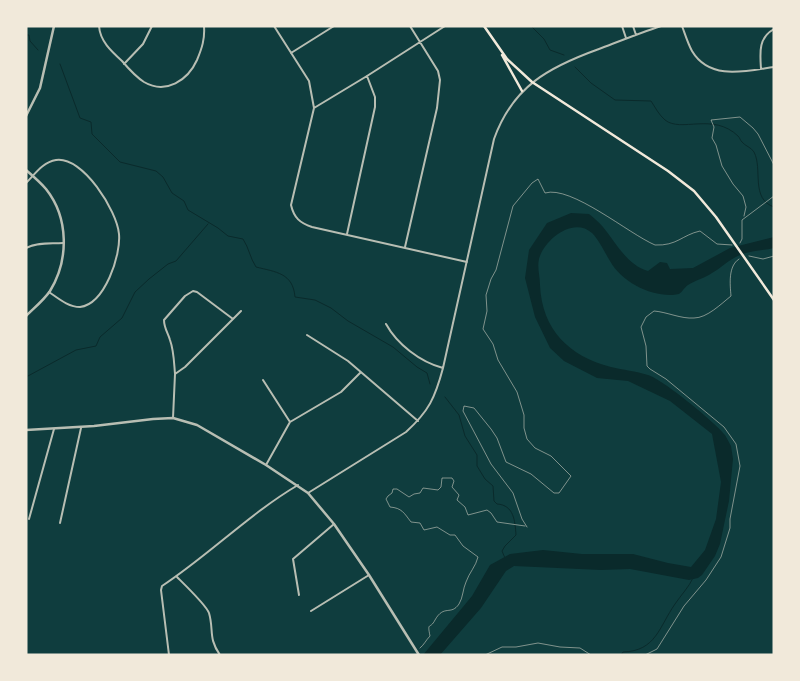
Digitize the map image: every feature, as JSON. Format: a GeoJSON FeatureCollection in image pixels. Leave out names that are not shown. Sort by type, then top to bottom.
{"type":"FeatureCollection","features":[{"type":"Feature","properties":{"kind":"main road"},"geometry":{"type":"LineString","coordinates":[[484,26],[522,92]]}},
{"type":"Feature","properties":{"kind":"main road"},"geometry":{"type":"LineString","coordinates":[[500,52],[532,82],[682,181],[705,203],[774,300]]}},
{"type":"Feature","properties":{"kind":"street"},"geometry":{"type":"LineString","coordinates":[[26,116],[40,88],[54,26]]}},
{"type":"Feature","properties":{"kind":"street"},"geometry":{"type":"LineString","coordinates":[[99,26],[102,40],[124,64],[144,82],[154,86],[165,87],[180,82],[190,72],[203,45],[204,26]]}},
{"type":"Feature","properties":{"kind":"street"},"geometry":{"type":"LineString","coordinates":[[124,64],[143,44],[152,26]]}},
{"type":"Feature","properties":{"kind":"street"},"geometry":{"type":"LineString","coordinates":[[274,26],[309,81],[314,108],[291,205],[296,218],[312,227],[467,262]]}},
{"type":"Feature","properties":{"kind":"street"},"geometry":{"type":"LineString","coordinates":[[292,53],[334,26]]}},
{"type":"Feature","properties":{"kind":"street"},"geometry":{"type":"LineString","coordinates":[[405,247],[437,108],[440,80],[438,71],[410,26]]}},
{"type":"Feature","properties":{"kind":"street"},"geometry":{"type":"LineString","coordinates":[[314,108],[445,26]]}},
{"type":"Feature","properties":{"kind":"street"},"geometry":{"type":"LineString","coordinates":[[622,26],[626,39]]}},
{"type":"Feature","properties":{"kind":"street"},"geometry":{"type":"LineString","coordinates":[[633,26],[636,35]]}},
{"type":"Feature","properties":{"kind":"street"},"geometry":{"type":"LineString","coordinates":[[308,493],[392,441],[418,421],[428,409],[443,368],[494,139],[506,114],[522,92],[532,82],[553,68],[660,26]]}},
{"type":"Feature","properties":{"kind":"street"},"geometry":{"type":"LineString","coordinates":[[682,26],[692,51],[699,60],[709,67],[728,72],[774,67]]}},
{"type":"Feature","properties":{"kind":"street"},"geometry":{"type":"LineString","coordinates":[[761,69],[760,48],[762,39],[774,29]]}},
{"type":"Feature","properties":{"kind":"street"},"geometry":{"type":"LineString","coordinates":[[347,234],[375,108],[375,97],[367,76]]}},
{"type":"Feature","properties":{"kind":"street"},"geometry":{"type":"LineString","coordinates":[[26,183],[42,165],[56,160],[68,161],[77,165],[85,172],[116,218],[120,247],[116,264],[94,300],[87,305],[78,307],[62,301],[49,292]]}},
{"type":"Feature","properties":{"kind":"street"},"geometry":{"type":"LineString","coordinates":[[26,170],[45,189],[56,206],[62,223],[64,244],[60,267],[49,292],[26,316]]}},
{"type":"Feature","properties":{"kind":"street"},"geometry":{"type":"LineString","coordinates":[[26,248],[42,244],[64,244]]}},
{"type":"Feature","properties":{"kind":"street"},"geometry":{"type":"LineString","coordinates":[[173,418],[175,374],[170,340],[164,326],[164,320],[185,296],[193,291],[233,319]]}},
{"type":"Feature","properties":{"kind":"street"},"geometry":{"type":"LineString","coordinates":[[175,374],[241,311]]}},
{"type":"Feature","properties":{"kind":"street"},"geometry":{"type":"LineString","coordinates":[[386,324],[392,334],[422,360],[443,368]]}},
{"type":"Feature","properties":{"kind":"street"},"geometry":{"type":"LineString","coordinates":[[307,335],[361,372],[418,421]]}},
{"type":"Feature","properties":{"kind":"street"},"geometry":{"type":"LineString","coordinates":[[266,464],[290,422],[341,392],[361,372]]}},
{"type":"Feature","properties":{"kind":"street"},"geometry":{"type":"LineString","coordinates":[[263,380],[290,422]]}},
{"type":"Feature","properties":{"kind":"street"},"geometry":{"type":"LineString","coordinates":[[26,430],[153,418],[173,418],[197,425],[266,464],[308,493],[334,524],[419,654]]}},
{"type":"Feature","properties":{"kind":"street"},"geometry":{"type":"LineString","coordinates":[[60,523],[81,426]]}},
{"type":"Feature","properties":{"kind":"street"},"geometry":{"type":"LineString","coordinates":[[29,519],[54,428]]}},
{"type":"Feature","properties":{"kind":"street"},"geometry":{"type":"LineString","coordinates":[[169,655],[162,586],[177,577],[276,499],[298,486]]}},
{"type":"Feature","properties":{"kind":"street"},"geometry":{"type":"LineString","coordinates":[[299,596],[293,559],[334,524]]}},
{"type":"Feature","properties":{"kind":"street"},"geometry":{"type":"LineString","coordinates":[[311,611],[342,594],[369,575]]}},
{"type":"Feature","properties":{"kind":"street"},"geometry":{"type":"LineString","coordinates":[[177,577],[208,612],[214,646],[220,655]]}},
{"type":"Feature","properties":{"kind":"path"},"geometry":{"type":"LineString","coordinates":[[740,243],[746,203],[722,166],[712,138],[714,126],[711,120],[740,117],[758,134],[774,165]]}},
{"type":"Feature","properties":{"kind":"path"},"geometry":{"type":"LineString","coordinates":[[420,648],[430,636],[429,626],[434,622],[438,614],[444,610],[452,610],[459,604],[466,580],[478,558],[463,546],[455,535],[437,527],[424,530],[420,523],[411,522],[398,508],[390,507],[386,500],[394,488],[409,498],[414,494],[420,493],[423,488],[438,490],[441,487],[442,478],[452,478],[454,481],[452,487],[459,495],[457,500],[465,507],[468,515],[487,510],[497,522],[527,527],[522,519],[513,493],[490,464],[485,450],[466,421],[463,411],[464,406],[474,408],[497,438],[506,462],[510,465],[531,474],[554,493],[559,493],[562,490],[571,476],[551,456],[535,448],[527,438],[524,428],[524,415],[517,392],[498,360],[493,344],[483,329],[487,311],[486,294],[496,270],[513,206],[518,199],[538,179],[545,193],[560,192],[573,197],[602,212],[655,245],[678,242],[700,231],[717,244],[731,246]]}},
{"type":"Feature","properties":{"kind":"path"},"geometry":{"type":"LineString","coordinates":[[744,218],[773,197]]}},
{"type":"Feature","properties":{"kind":"path"},"geometry":{"type":"LineString","coordinates":[[645,655],[657,649],[681,609],[706,580],[721,557],[730,528],[740,466],[736,444],[724,427],[666,379],[648,368],[641,324],[654,311],[690,318],[702,316],[732,296],[732,269],[736,260],[751,256],[763,259],[774,256]]}},
{"type":"Feature","properties":{"kind":"path"},"geometry":{"type":"LineString","coordinates":[[485,655],[502,647],[516,647],[538,643],[580,648],[591,655]]}},
{"type":"Feature","properties":{"kind":"water"},"geometry":{"type":"Polygon","coordinates":[[[571,213],[589,214],[601,225],[628,259],[648,271],[660,262],[667,263],[670,269],[693,268],[730,248],[774,237],[774,248],[738,256],[718,270],[688,285],[680,293],[674,295],[644,290],[628,281],[615,268],[595,236],[584,228],[576,227],[560,233],[547,245],[539,259],[538,269],[542,301],[552,328],[560,339],[582,356],[596,362],[655,378],[688,402],[725,435],[731,446],[733,459],[729,501],[720,544],[715,556],[702,575],[689,580],[630,569],[601,570],[514,566],[506,571],[481,608],[440,655],[423,655],[472,596],[490,565],[510,554],[543,550],[582,554],[633,554],[691,567],[705,550],[716,519],[721,482],[712,434],[670,401],[628,381],[597,378],[564,361],[550,348],[535,317],[525,278],[529,250],[547,223],[571,213]]]}},
{"type":"Feature","properties":{"kind":"waterway"},"geometry":{"type":"LineString","coordinates":[[531,26],[544,39],[550,50],[564,55]]}},
{"type":"Feature","properties":{"kind":"waterway"},"geometry":{"type":"LineString","coordinates":[[26,35],[29,35],[30,41],[38,50]]}},
{"type":"Feature","properties":{"kind":"waterway"},"geometry":{"type":"LineString","coordinates":[[60,64],[80,118],[91,122],[92,134],[120,162],[156,171],[163,177],[172,193],[184,201],[188,210],[228,236],[243,239],[256,267],[277,272],[291,283],[295,297],[315,300],[331,308],[348,321],[393,347],[427,373],[430,384]]}},
{"type":"Feature","properties":{"kind":"waterway"},"geometry":{"type":"LineString","coordinates":[[575,67],[591,83],[615,100],[651,101],[663,118],[672,123],[680,125],[718,125],[738,136],[754,152],[758,167],[759,191],[767,203],[774,207]]}},
{"type":"Feature","properties":{"kind":"waterway"},"geometry":{"type":"LineString","coordinates":[[28,376],[76,350],[96,346],[100,337],[122,318],[135,292],[168,264],[176,261],[208,224]]}},
{"type":"Feature","properties":{"kind":"waterway"},"geometry":{"type":"LineString","coordinates":[[445,397],[459,415],[465,436],[477,455],[477,466],[485,479],[493,486],[494,501],[507,507],[512,515],[516,535],[502,551],[505,558]]}},
{"type":"Feature","properties":{"kind":"waterway"},"geometry":{"type":"LineString","coordinates":[[621,655],[623,652],[634,651],[650,642],[693,578]]}}]}
